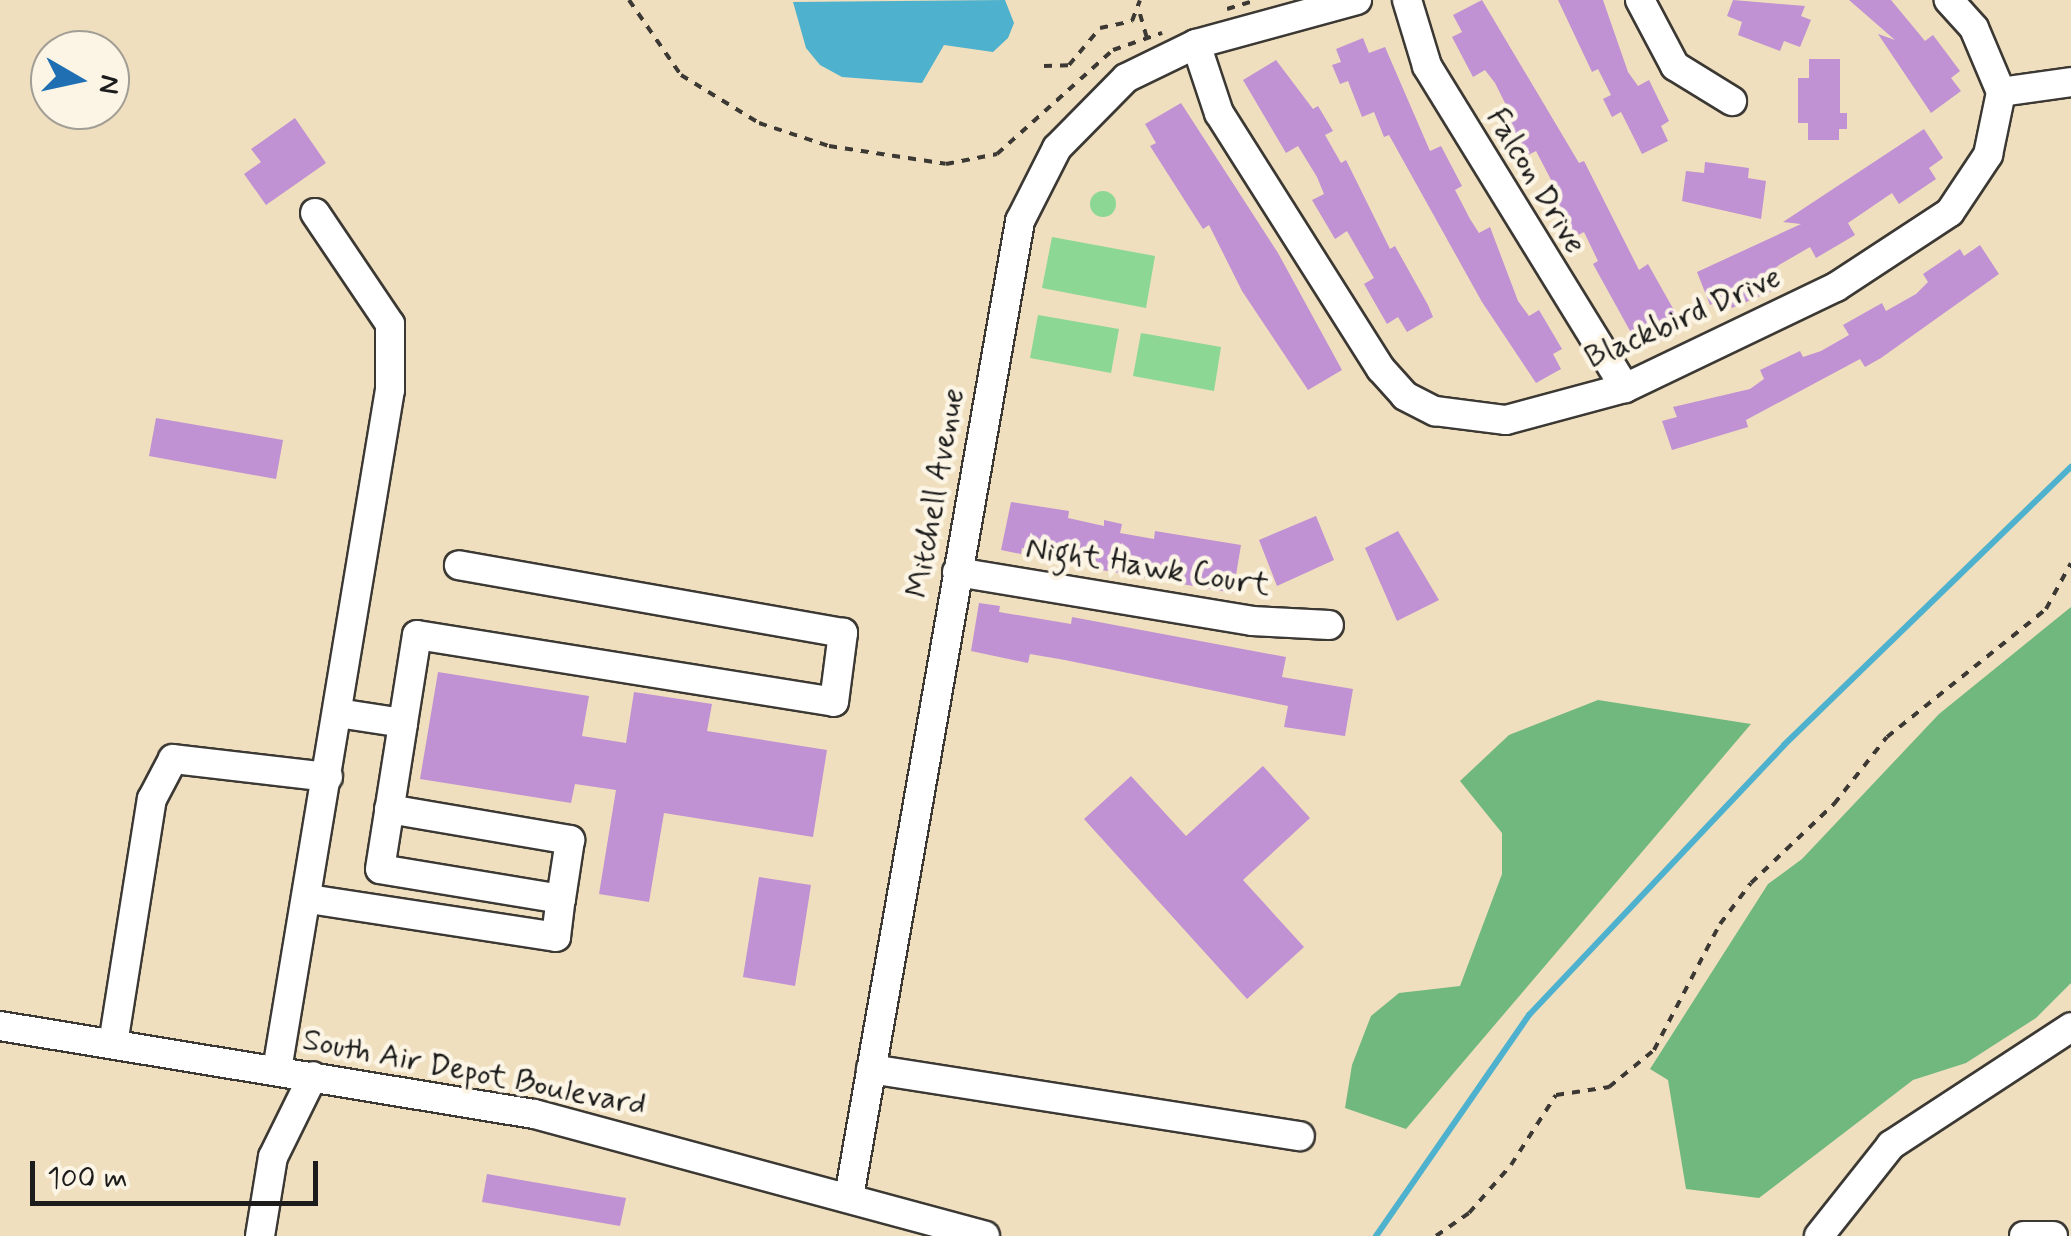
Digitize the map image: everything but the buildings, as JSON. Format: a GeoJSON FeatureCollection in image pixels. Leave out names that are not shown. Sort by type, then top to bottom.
{"type":"FeatureCollection","features":[{"type":"Feature","properties":{"kind":"street","name":"Mitchell Avenue"},"geometry":{"type":"LineString","coordinates":[[850,1197],[1020,221],[1057,148],[1126,78],[1196,44],[1357,0]]}},
{"type":"Feature","properties":{"kind":"street","name":"Falcon Drive"},"geometry":{"type":"LineString","coordinates":[[1407,0],[1427,66],[1625,388]]}},
{"type":"Feature","properties":{"kind":"street"},"geometry":{"type":"LineString","coordinates":[[1640,0],[1675,66],[1732,101]]}},
{"type":"Feature","properties":{"kind":"street"},"geometry":{"type":"LineString","coordinates":[[1950,0],[1974,28],[2001,92],[2071,82]]}},
{"type":"Feature","properties":{"kind":"street","name":"Blackbird Drive"},"geometry":{"type":"LineString","coordinates":[[1196,44],[1219,113],[1370,353],[1406,396],[1469,420],[1506,420],[1625,388],[1836,288],[1950,212],[1988,155],[2001,92]]}},
{"type":"Feature","properties":{"kind":"street"},"geometry":{"type":"LineString","coordinates":[[277,1070],[390,390],[390,324],[315,214]]}},
{"type":"Feature","properties":{"kind":"street"},"geometry":{"type":"LineString","coordinates":[[459,565],[843,632],[834,702],[417,635],[380,869],[562,899]]}},
{"type":"Feature","properties":{"kind":"street","name":"Night Hawk Court"},"geometry":{"type":"LineString","coordinates":[[958,572],[1252,622],[1329,625]]}},
{"type":"Feature","properties":{"kind":"street"},"geometry":{"type":"LineString","coordinates":[[338,713],[403,723]]}},
{"type":"Feature","properties":{"kind":"street"},"geometry":{"type":"LineString","coordinates":[[113,1044],[152,799],[174,760],[328,777]]}},
{"type":"Feature","properties":{"kind":"street"},"geometry":{"type":"LineString","coordinates":[[308,899],[556,938],[570,840],[389,809]]}},
{"type":"Feature","properties":{"kind":"street","name":"South Air Depot Boulevard"},"geometry":{"type":"LineString","coordinates":[[0,1026],[534,1114],[985,1236]]}},
{"type":"Feature","properties":{"kind":"street"},"geometry":{"type":"LineString","coordinates":[[1820,1236],[1891,1145],[2071,1027]]}},
{"type":"Feature","properties":{"kind":"street"},"geometry":{"type":"LineString","coordinates":[[870,1069],[1300,1136]]}},
{"type":"Feature","properties":{"kind":"street"},"geometry":{"type":"LineString","coordinates":[[260,1236],[273,1157],[313,1076]]}},
{"type":"Feature","properties":{"kind":"street"},"geometry":{"type":"LineString","coordinates":[[2024,1236],[2052,1236]]}},
{"type":"Feature","properties":{"kind":"path"},"geometry":{"type":"LineString","coordinates":[[629,0],[680,76],[759,124],[829,146],[946,164],[997,154],[1100,60],[1169,30]]}},
{"type":"Feature","properties":{"kind":"path"},"geometry":{"type":"LineString","coordinates":[[1140,0],[1146,38]]}},
{"type":"Feature","properties":{"kind":"path"},"geometry":{"type":"LineString","coordinates":[[1216,14],[1256,0]]}},
{"type":"Feature","properties":{"kind":"path"},"geometry":{"type":"LineString","coordinates":[[1044,66],[1070,65],[1100,28],[1140,14]]}},
{"type":"Feature","properties":{"kind":"path"},"geometry":{"type":"LineString","coordinates":[[1436,1236],[1469,1213],[1511,1165],[1556,1095],[1610,1086],[1654,1050],[1720,924],[1752,883],[1834,804],[1887,737],[2046,609],[2071,564]]}},
{"type":"Feature","properties":{"kind":"green space"},"geometry":{"type":"Polygon","coordinates":[[[1103,191],[1112,195],[1116,204],[1112,213],[1103,217],[1094,213],[1090,204],[1094,195],[1103,191]]]}},
{"type":"Feature","properties":{"kind":"green space"},"geometry":{"type":"Polygon","coordinates":[[[1052,237],[1155,256],[1146,308],[1042,288],[1052,237]]]}},
{"type":"Feature","properties":{"kind":"green space"},"geometry":{"type":"Polygon","coordinates":[[[1038,315],[1119,329],[1111,373],[1030,358],[1038,315]]]}},
{"type":"Feature","properties":{"kind":"green space"},"geometry":{"type":"Polygon","coordinates":[[[1141,333],[1221,347],[1214,391],[1133,376],[1141,333]]]}},
{"type":"Feature","properties":{"kind":"green space"},"geometry":{"type":"Polygon","coordinates":[[[2071,607],[2071,983],[2036,1018],[1966,1063],[1913,1080],[1759,1198],[1686,1189],[1668,1080],[1650,1069],[1768,884],[1802,859],[1939,714],[2071,607]]]}},
{"type":"Feature","properties":{"kind":"green space"},"geometry":{"type":"Polygon","coordinates":[[[1598,700],[1751,724],[1406,1129],[1345,1108],[1352,1065],[1371,1016],[1399,993],[1460,986],[1502,874],[1502,833],[1460,781],[1509,735],[1598,700]]]}},
{"type":"Feature","properties":{"kind":"water"},"geometry":{"type":"Polygon","coordinates":[[[1005,0],[1014,23],[1008,38],[993,52],[944,45],[922,83],[842,77],[820,65],[806,48],[793,2],[1005,0]]]}},
{"type":"Feature","properties":{"kind":"waterway"},"geometry":{"type":"LineString","coordinates":[[1376,1236],[1529,1015],[1784,745],[2071,467]]}}]}
